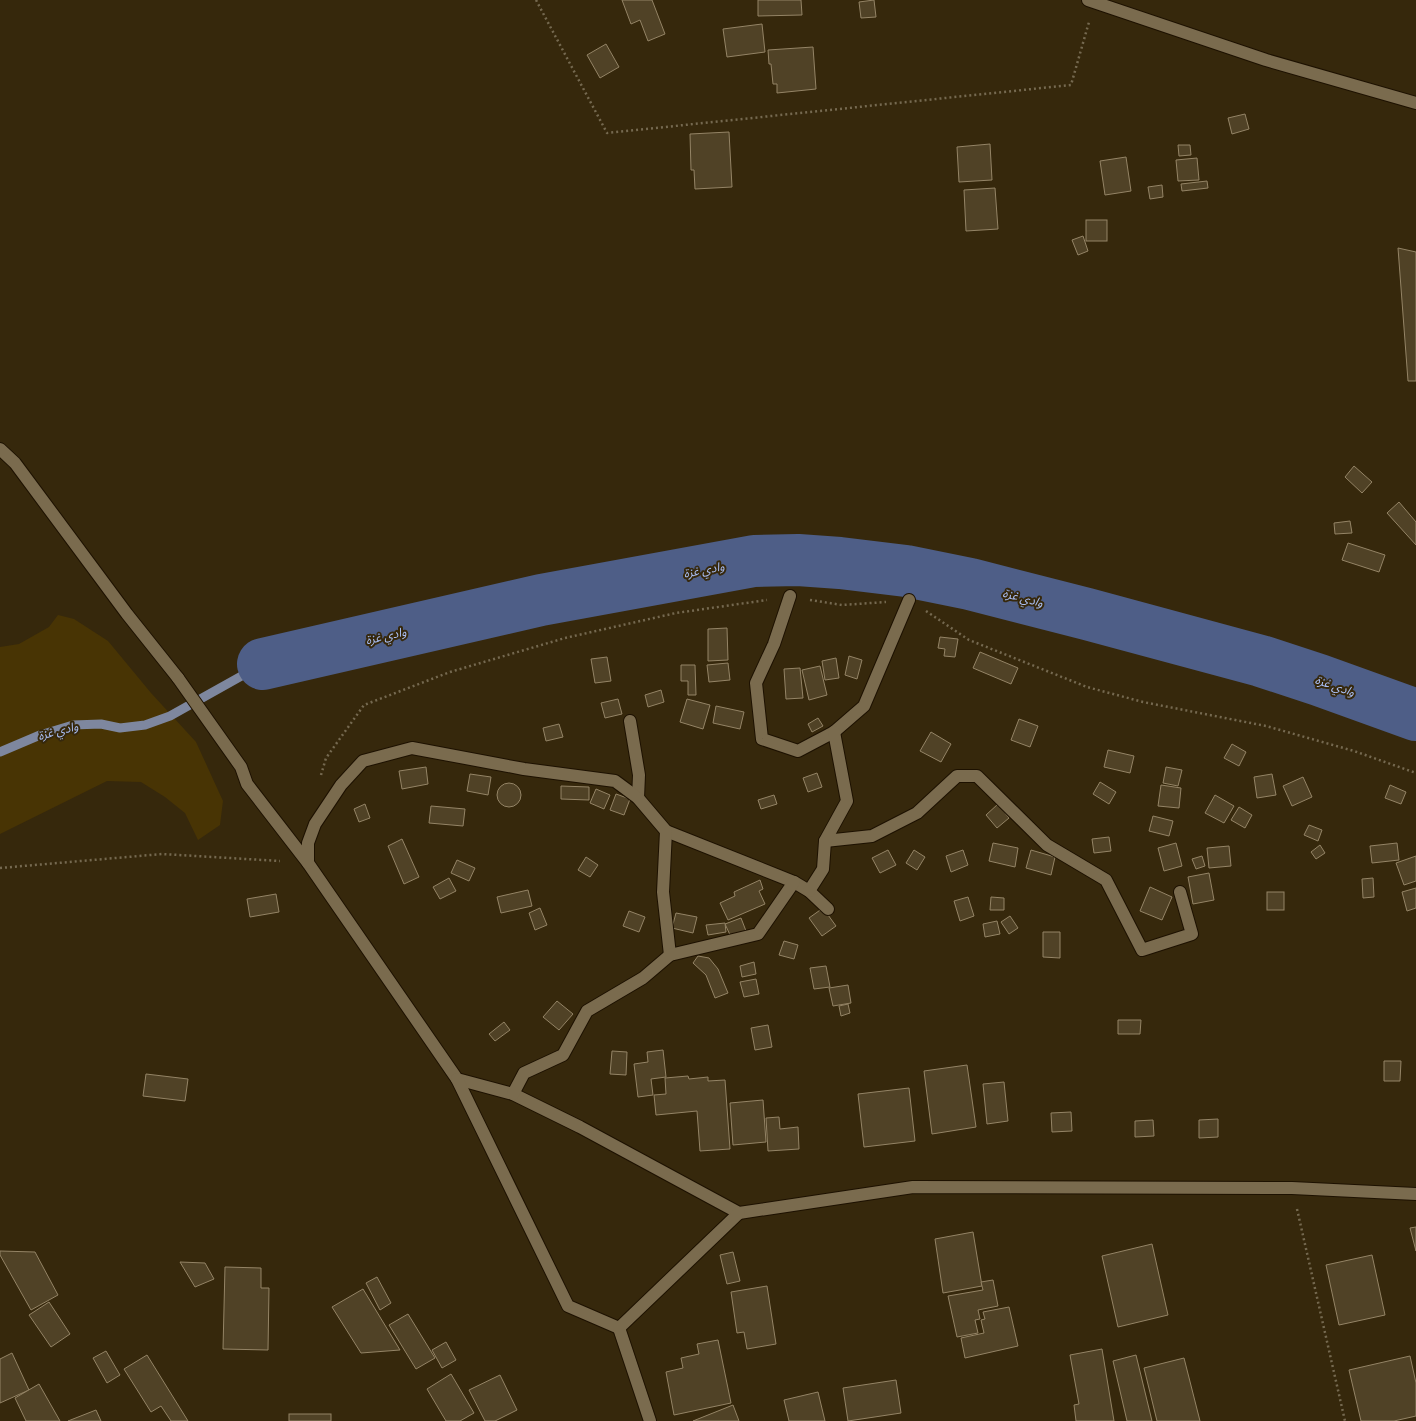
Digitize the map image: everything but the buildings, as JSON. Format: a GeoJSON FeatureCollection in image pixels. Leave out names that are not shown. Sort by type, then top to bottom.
{"type":"FeatureCollection","features":[{"type":"Feature","properties":{"kind":"street"},"geometry":{"type":"LineString","coordinates":[[1091,1],[1266,60],[1416,103]]}},
{"type":"Feature","properties":{"kind":"street"},"geometry":{"type":"LineString","coordinates":[[0,449],[15,463],[127,614],[178,678],[241,767],[247,784],[308,863],[457,1078],[568,1306],[619,1328],[650,1421]]}},
{"type":"Feature","properties":{"kind":"street"},"geometry":{"type":"LineString","coordinates":[[790,596],[774,644],[756,683],[762,739],[798,751],[834,732],[864,706],[909,600]]}},
{"type":"Feature","properties":{"kind":"street"},"geometry":{"type":"LineString","coordinates":[[630,720],[639,775],[638,798]]}},
{"type":"Feature","properties":{"kind":"street"},"geometry":{"type":"LineString","coordinates":[[809,891],[823,869],[826,841],[847,801],[834,732]]}},
{"type":"Feature","properties":{"kind":"street"},"geometry":{"type":"LineString","coordinates":[[308,863],[308,844],[315,824],[341,784],[363,761],[412,748],[524,769],[615,781],[638,798],[666,831],[794,882],[809,891],[828,909]]}},
{"type":"Feature","properties":{"kind":"street"},"geometry":{"type":"LineString","coordinates":[[826,841],[872,836],[917,813],[957,776],[977,776],[1047,845],[1106,880],[1142,950],[1192,934],[1180,892]]}},
{"type":"Feature","properties":{"kind":"street"},"geometry":{"type":"LineString","coordinates":[[666,831],[663,892],[670,955]]}},
{"type":"Feature","properties":{"kind":"street"},"geometry":{"type":"LineString","coordinates":[[513,1094],[524,1073],[563,1055],[587,1011],[643,978],[670,955],[758,934],[794,882]]}},
{"type":"Feature","properties":{"kind":"street"},"geometry":{"type":"LineString","coordinates":[[457,1078],[513,1094],[587,1131],[739,1213]]}},
{"type":"Feature","properties":{"kind":"street"},"geometry":{"type":"LineString","coordinates":[[619,1328],[739,1213],[913,1188],[1292,1188],[1416,1194]]}},
{"type":"Feature","properties":{"kind":"path"},"geometry":{"type":"LineString","coordinates":[[536,0],[607,133],[1071,85],[1091,1]]}},
{"type":"Feature","properties":{"kind":"path"},"geometry":{"type":"LineString","coordinates":[[319,780],[326,758],[364,705],[450,672],[565,638],[676,613],[790,596],[842,605],[909,600],[969,640],[1087,688],[1143,702],[1266,726],[1354,751],[1416,773]]}},
{"type":"Feature","properties":{"kind":"path"},"geometry":{"type":"LineString","coordinates":[[0,868],[162,854],[308,863]]}},
{"type":"Feature","properties":{"kind":"path"},"geometry":{"type":"LineString","coordinates":[[1292,1188],[1345,1421]]}},
{"type":"Feature","properties":{"kind":"shaded area"},"geometry":{"type":"Polygon","coordinates":[[[58,615],[74,619],[108,641],[151,693],[196,742],[223,801],[220,825],[198,840],[185,813],[165,797],[141,782],[107,781],[0,834],[0,647],[19,644],[49,627],[58,615]]]}},
{"type":"Feature","properties":{"kind":"waterway","name":"وادي غزة"},"geometry":{"type":"LineString","coordinates":[[263,664],[541,600],[754,561],[798,560],[840,563],[906,571],[970,584],[1261,661],[1416,715]]}},
{"type":"Feature","properties":{"kind":"waterway","name":"وادي غزة"},"geometry":{"type":"LineString","coordinates":[[0,752],[40,735],[73,725],[101,724],[120,728],[145,725],[170,716],[263,664]]}}]}
